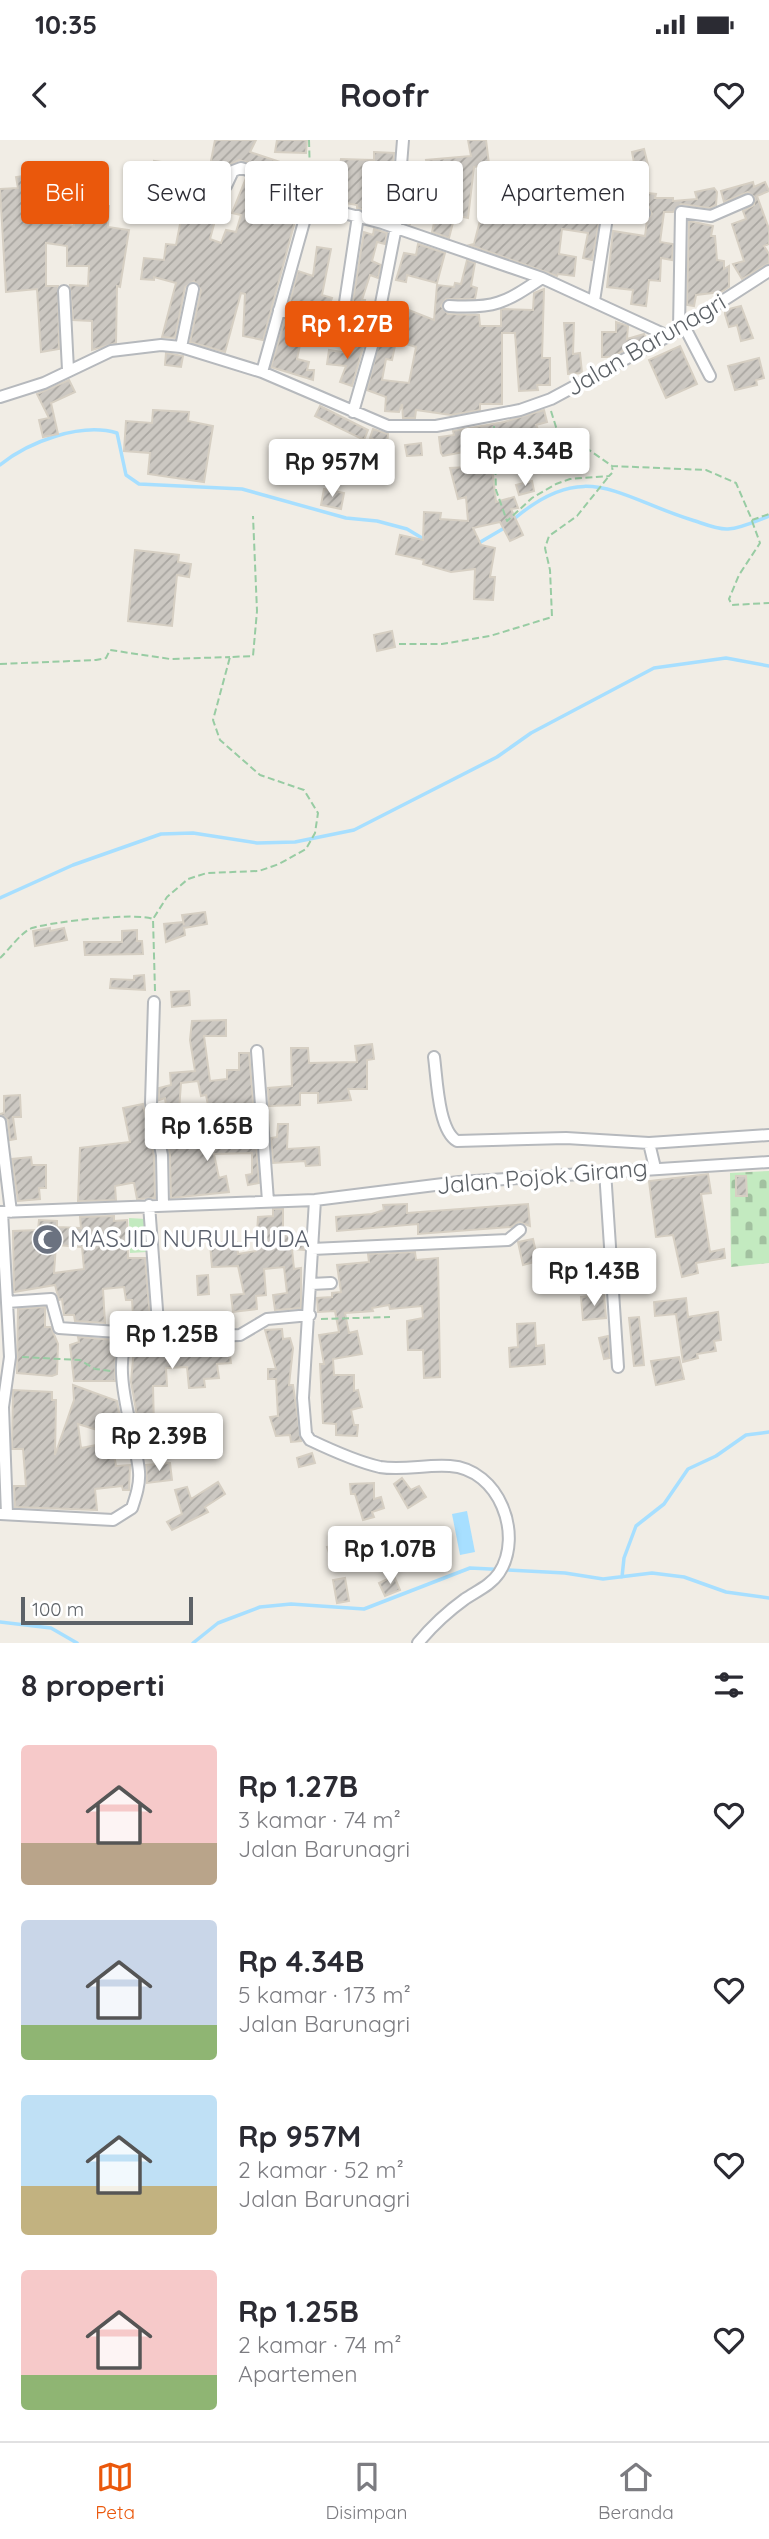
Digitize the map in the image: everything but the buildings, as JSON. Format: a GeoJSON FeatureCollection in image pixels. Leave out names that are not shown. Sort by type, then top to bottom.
{"type":"FeatureCollection","features":[{"type":"Feature","properties":{"kind":"street"},"geometry":{"type":"LineString","coordinates":[[353,412],[374,339],[396,228],[402,140]]}},
{"type":"Feature","properties":{"kind":"street"},"geometry":{"type":"LineString","coordinates":[[710,376],[681,328],[681,212],[711,216],[748,200]]}},
{"type":"Feature","properties":{"kind":"street"},"geometry":{"type":"LineString","coordinates":[[348,214],[542,278],[668,336]]}},
{"type":"Feature","properties":{"kind":"street"},"geometry":{"type":"LineString","coordinates":[[341,329],[358,216]]}},
{"type":"Feature","properties":{"kind":"street"},"geometry":{"type":"LineString","coordinates":[[262,372],[303,224]]}},
{"type":"Feature","properties":{"kind":"street"},"geometry":{"type":"LineString","coordinates":[[594,301],[605,224]]}},
{"type":"Feature","properties":{"kind":"street","name":"Jalan Barunagri"},"geometry":{"type":"LineString","coordinates":[[0,397],[31,388],[128,346],[181,347],[262,372],[388,426],[403,428],[495,414],[551,399],[668,336],[769,271]]}},
{"type":"Feature","properties":{"kind":"street"},"geometry":{"type":"LineString","coordinates":[[449,306],[476,308],[510,300],[542,278]]}},
{"type":"Feature","properties":{"kind":"street"},"geometry":{"type":"LineString","coordinates":[[181,347],[193,289]]}},
{"type":"Feature","properties":{"kind":"street"},"geometry":{"type":"LineString","coordinates":[[64,292],[68,370]]}},
{"type":"Feature","properties":{"kind":"street"},"geometry":{"type":"LineString","coordinates":[[279,310],[374,339]]}},
{"type":"Feature","properties":{"kind":"street"},"geometry":{"type":"LineString","coordinates":[[154,1002],[151,1103],[162,1155],[163,1205]]}},
{"type":"Feature","properties":{"kind":"street"},"geometry":{"type":"LineString","coordinates":[[257,1051],[268,1201]]}},
{"type":"Feature","properties":{"kind":"street"},"geometry":{"type":"LineString","coordinates":[[433,1057],[444,1125],[450,1137],[457,1141],[566,1138],[649,1143],[769,1135]]}},
{"type":"Feature","properties":{"kind":"street"},"geometry":{"type":"LineString","coordinates":[[0,1122],[9,1357],[3,1407],[3,1514],[113,1520],[127,1514],[136,1496],[140,1473],[123,1372],[124,1348],[129,1339]]}},
{"type":"Feature","properties":{"kind":"street"},"geometry":{"type":"LineString","coordinates":[[649,1143],[655,1168]]}},
{"type":"Feature","properties":{"kind":"street","name":"Jalan Pojok Girang"},"geometry":{"type":"LineString","coordinates":[[4,1212],[315,1200],[459,1182],[769,1162]]}},
{"type":"Feature","properties":{"kind":"street"},"geometry":{"type":"LineString","coordinates":[[605,1171],[618,1367]]}},
{"type":"Feature","properties":{"kind":"street"},"geometry":{"type":"LineString","coordinates":[[315,1200],[303,1398],[306,1434],[310,1440],[379,1466],[405,1469],[451,1466],[465,1470],[494,1491],[505,1510],[509,1528],[505,1559],[492,1582],[442,1617],[418,1643]]}},
{"type":"Feature","properties":{"kind":"street"},"geometry":{"type":"LineString","coordinates":[[149,1205],[159,1336]]}},
{"type":"Feature","properties":{"kind":"street"},"geometry":{"type":"LineString","coordinates":[[312,1249],[508,1240],[520,1230]]}},
{"type":"Feature","properties":{"kind":"street"},"geometry":{"type":"LineString","coordinates":[[311,1284],[331,1283]]}},
{"type":"Feature","properties":{"kind":"street"},"geometry":{"type":"LineString","coordinates":[[7,1302],[51,1299],[59,1328],[118,1332],[129,1339],[240,1335],[267,1320],[310,1317]]}},
{"type":"Feature","properties":{"kind":"path"},"geometry":{"type":"LineString","coordinates":[[309,140],[309,161]]}},
{"type":"Feature","properties":{"kind":"path"},"geometry":{"type":"LineString","coordinates":[[551,399],[551,416],[556,427],[612,466],[706,470],[736,483],[760,543],[739,575],[729,599],[732,605],[737,606],[769,603]]}},
{"type":"Feature","properties":{"kind":"path"},"geometry":{"type":"LineString","coordinates":[[495,414],[496,490],[507,521],[532,498],[556,484],[570,479],[609,477]]}},
{"type":"Feature","properties":{"kind":"path"},"geometry":{"type":"LineString","coordinates":[[399,644],[442,644],[490,636],[552,617],[550,570],[545,548],[549,536],[577,516],[613,472],[612,466]]}},
{"type":"Feature","properties":{"kind":"path"},"geometry":{"type":"LineString","coordinates":[[752,520],[769,514]]}},
{"type":"Feature","properties":{"kind":"path"},"geometry":{"type":"LineString","coordinates":[[0,664],[96,660],[106,658],[110,650],[170,659],[253,656],[257,611],[253,516]]}},
{"type":"Feature","properties":{"kind":"path"},"geometry":{"type":"LineString","coordinates":[[154,1002],[153,919],[167,898],[188,879],[216,870],[240,873],[267,869],[306,849],[315,833],[318,813],[304,790],[260,775],[220,740],[213,720],[230,657]]}},
{"type":"Feature","properties":{"kind":"path"},"geometry":{"type":"LineString","coordinates":[[0,958],[29,929],[121,916],[153,919]]}},
{"type":"Feature","properties":{"kind":"path"},"geometry":{"type":"LineString","coordinates":[[310,1317],[390,1317]]}},
{"type":"Feature","properties":{"kind":"path"},"geometry":{"type":"LineString","coordinates":[[9,1357],[80,1360],[95,1369],[123,1372]]}},
{"type":"Feature","properties":{"kind":"green space"},"geometry":{"type":"Polygon","coordinates":[[[769,1171],[769,1263],[731,1267],[730,1173],[769,1171]]]}},
{"type":"Feature","properties":{"kind":"green space"},"geometry":{"type":"Polygon","coordinates":[[[129,1218],[146,1219],[147,1252],[130,1253],[129,1218]]]}},
{"type":"Feature","properties":{"kind":"water"},"geometry":{"type":"Polygon","coordinates":[[[467,1511],[475,1552],[460,1555],[452,1514],[467,1511]]]}},
{"type":"Feature","properties":{"kind":"waterway"},"geometry":{"type":"LineString","coordinates":[[0,465],[25,449],[56,436],[103,430],[117,433],[126,475],[139,484],[242,489],[346,518],[377,521],[407,529],[427,541]]}},
{"type":"Feature","properties":{"kind":"waterway"},"geometry":{"type":"LineString","coordinates":[[514,519],[539,501],[561,490],[582,486],[622,493],[666,511],[720,528],[738,527],[769,516]]}},
{"type":"Feature","properties":{"kind":"waterway"},"geometry":{"type":"LineString","coordinates":[[477,544],[506,527]]}},
{"type":"Feature","properties":{"kind":"waterway"},"geometry":{"type":"LineString","coordinates":[[0,898],[73,865],[161,834],[193,833],[257,843],[295,842],[354,830],[497,757],[531,733],[654,668],[726,658],[769,666]]}},
{"type":"Feature","properties":{"kind":"waterway"},"geometry":{"type":"LineString","coordinates":[[622,1577],[624,1558],[636,1526],[664,1504],[688,1469],[716,1456],[746,1435],[769,1432]]}},
{"type":"Feature","properties":{"kind":"waterway"},"geometry":{"type":"LineString","coordinates":[[193,1643],[218,1623],[260,1607],[291,1604],[364,1609],[470,1568],[565,1573],[603,1579],[652,1573],[684,1577],[726,1592],[769,1598]]}},
{"type":"Feature","properties":{"kind":"waterway"},"geometry":{"type":"LineString","coordinates":[[0,1622],[51,1628],[77,1643]]}},
{"type":"Feature","properties":{"kind":"place","name":"MASJID NURULHUDA"},"geometry":{"type":"Point","coordinates":[47,1239]}}]}
